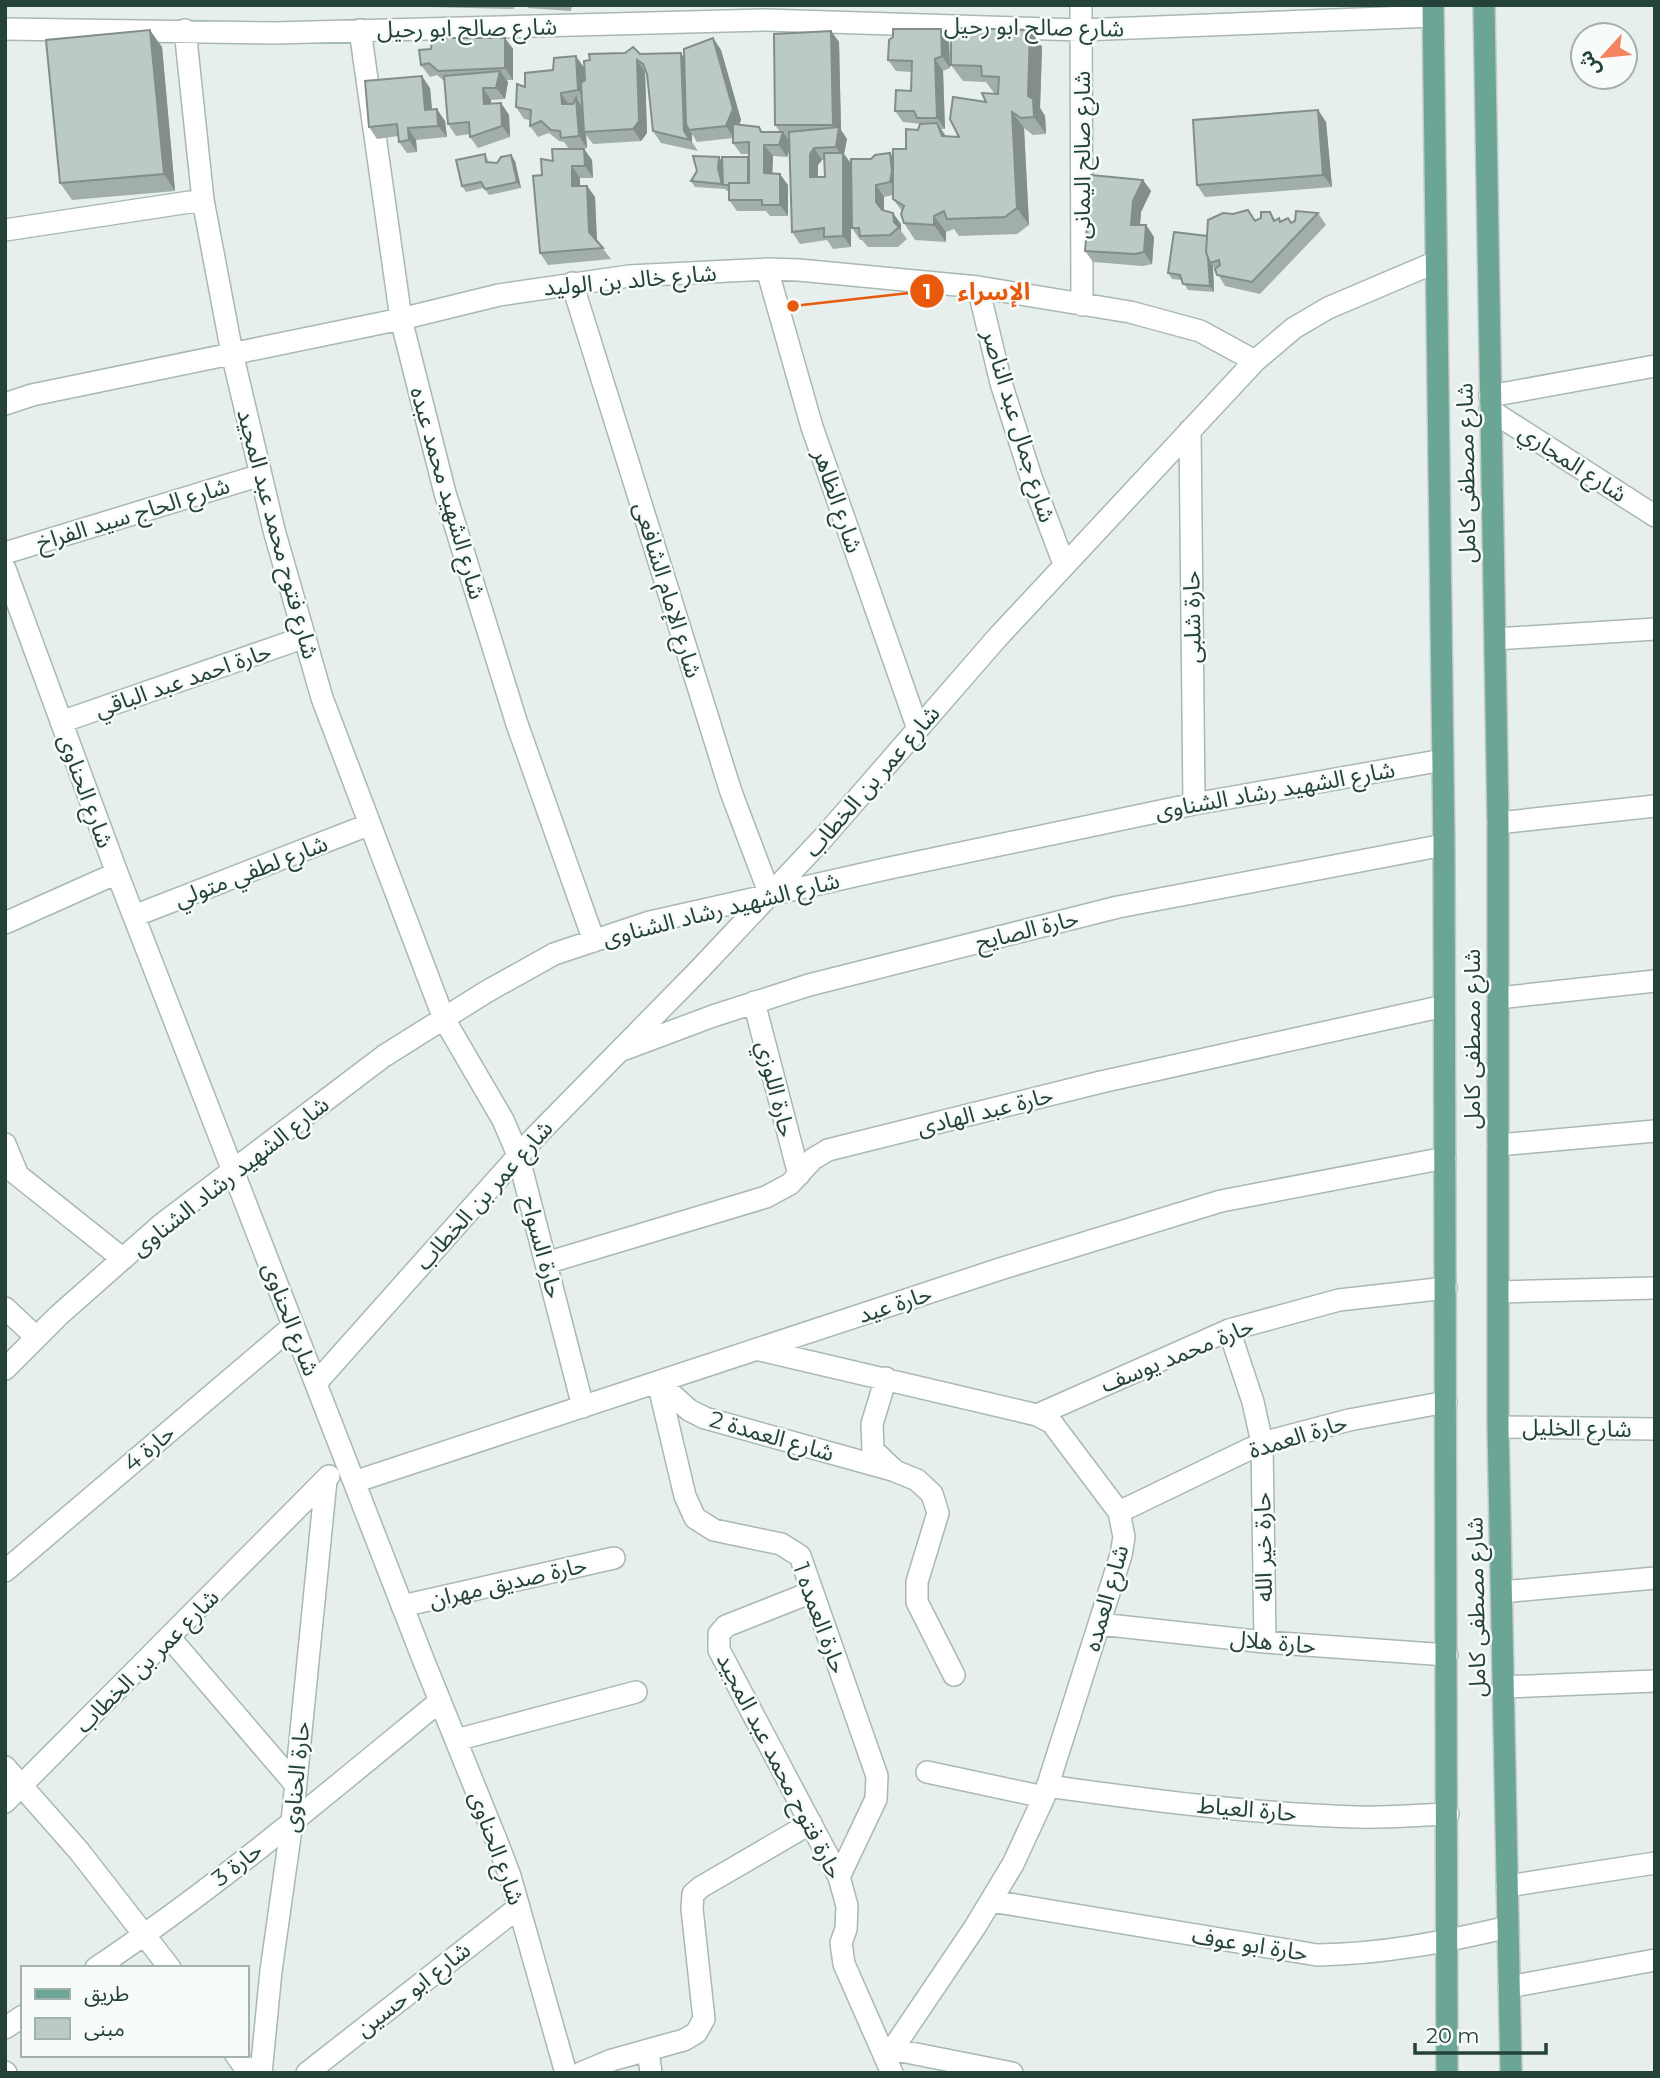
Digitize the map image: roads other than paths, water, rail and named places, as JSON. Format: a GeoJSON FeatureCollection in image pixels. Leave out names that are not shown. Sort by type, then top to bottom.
{"type":"FeatureCollection","features":[{"type":"Feature","properties":{"kind":"main road","name":"شارع مصطفى كامل"},"geometry":{"type":"LineString","coordinates":[[1484,5],[1498,823],[1498,1427],[1511,2073]]}},
{"type":"Feature","properties":{"kind":"main road","name":"شارع مصطفى كامل"},"geometry":{"type":"LineString","coordinates":[[1433,11],[1444,845],[1447,2073]]}},
{"type":"Feature","properties":{"kind":"street","name":"شارع صالح اليمانى"},"geometry":{"type":"LineString","coordinates":[[1081,5],[1082,305]]}},
{"type":"Feature","properties":{"kind":"street","name":"شارع صالح ابو رحيل"},"geometry":{"type":"LineString","coordinates":[[5,29],[274,33],[766,20],[1081,30],[1433,11]]}},
{"type":"Feature","properties":{"kind":"street","name":"شارع فتوح محمد عبد المجيد"},"geometry":{"type":"LineString","coordinates":[[185,30],[203,200],[232,353],[261,475],[322,698],[368,825],[444,1019]]}},
{"type":"Feature","properties":{"kind":"street","name":"شارع الشهيد محمد عبده"},"geometry":{"type":"LineString","coordinates":[[360,30],[401,319],[445,493],[517,724],[594,941]]}},
{"type":"Feature","properties":{"kind":"street"},"geometry":{"type":"LineString","coordinates":[[5,230],[203,200]]}},
{"type":"Feature","properties":{"kind":"street","name":"شارع عمر بن الخطاب"},"geometry":{"type":"LineString","coordinates":[[316,1383],[518,1155],[824,838],[1064,564],[1255,360],[1294,328],[1328,308],[1436,262]]}},
{"type":"Feature","properties":{"kind":"street","name":"شارع خالد بن الوليد"},"geometry":{"type":"LineString","coordinates":[[5,404],[232,353],[401,319],[499,295],[629,276],[766,270],[799,270],[1038,295],[1130,312],[1200,331],[1255,360]]}},
{"type":"Feature","properties":{"kind":"street","name":"شارع الظاهر"},"geometry":{"type":"LineString","coordinates":[[766,270],[812,427],[918,729]]}},
{"type":"Feature","properties":{"kind":"street","name":"شارع الإمام الشافعى"},"geometry":{"type":"LineString","coordinates":[[572,283],[731,792],[770,895]]}},
{"type":"Feature","properties":{"kind":"street","name":"شارع جمال عبد الناصر"},"geometry":{"type":"LineString","coordinates":[[978,287],[1001,383],[1031,477],[1064,564]]}},
{"type":"Feature","properties":{"kind":"street"},"geometry":{"type":"LineString","coordinates":[[1490,403],[1655,366]]}},
{"type":"Feature","properties":{"kind":"street","name":"شارع المجاري"},"geometry":{"type":"LineString","coordinates":[[1490,403],[1655,516]]}},
{"type":"Feature","properties":{"kind":"street","name":"حارة شلبى"},"geometry":{"type":"LineString","coordinates":[[1190,430],[1194,804]]}},
{"type":"Feature","properties":{"kind":"street","name":"شارع الحاج سيد الفراخ"},"geometry":{"type":"LineString","coordinates":[[5,553],[261,475]]}},
{"type":"Feature","properties":{"kind":"street","name":"شارع الحناوى"},"geometry":{"type":"LineString","coordinates":[[5,569],[117,873],[402,1606],[497,1842],[519,1907],[566,2073]]}},
{"type":"Feature","properties":{"kind":"street"},"geometry":{"type":"LineString","coordinates":[[1495,639],[1655,629]]}},
{"type":"Feature","properties":{"kind":"street","name":"حارة احمد عبد الباقي"},"geometry":{"type":"LineString","coordinates":[[61,722],[304,637]]}},
{"type":"Feature","properties":{"kind":"street","name":"شارع الشهيد رشاد الشناوى"},"geometry":{"type":"LineString","coordinates":[[5,1369],[162,1224],[384,1056],[486,992],[554,954],[650,922],[770,895],[1194,804],[1443,760]]}},
{"type":"Feature","properties":{"kind":"street"},"geometry":{"type":"LineString","coordinates":[[1498,823],[1655,806]]}},
{"type":"Feature","properties":{"kind":"street","name":"شارع لطفي متولي"},"geometry":{"type":"LineString","coordinates":[[134,916],[368,825]]}},
{"type":"Feature","properties":{"kind":"street","name":"حارة الصايح"},"geometry":{"type":"LineString","coordinates":[[619,1052],[754,1002],[809,985],[1118,907],[1444,845]]}},
{"type":"Feature","properties":{"kind":"street"},"geometry":{"type":"LineString","coordinates":[[5,923],[117,873]]}},
{"type":"Feature","properties":{"kind":"street"},"geometry":{"type":"LineString","coordinates":[[1498,998],[1655,981]]}},
{"type":"Feature","properties":{"kind":"street","name":"حارة اللوزي"},"geometry":{"type":"LineString","coordinates":[[754,1002],[799,1175]]}},
{"type":"Feature","properties":{"kind":"street","name":"حارة عبد الهادى"},"geometry":{"type":"LineString","coordinates":[[546,1263],[766,1197],[790,1184],[813,1159],[828,1150],[1101,1082],[1444,1006]]}},
{"type":"Feature","properties":{"kind":"street","name":"حارة السواح"},"geometry":{"type":"LineString","coordinates":[[444,1019],[503,1120],[518,1155],[583,1407]]}},
{"type":"Feature","properties":{"kind":"street"},"geometry":{"type":"LineString","coordinates":[[1498,1145],[1655,1131]]}},
{"type":"Feature","properties":{"kind":"street"},"geometry":{"type":"LineString","coordinates":[[5,1144],[11,1169],[123,1259]]}},
{"type":"Feature","properties":{"kind":"street","name":"حارة عيد"},"geometry":{"type":"LineString","coordinates":[[354,1482],[1000,1269],[1221,1201],[1445,1158]]}},
{"type":"Feature","properties":{"kind":"street","name":"حارة محمد يوسف"},"geometry":{"type":"LineString","coordinates":[[1037,1415],[1229,1329],[1339,1300],[1446,1289]]}},
{"type":"Feature","properties":{"kind":"street"},"geometry":{"type":"LineString","coordinates":[[1499,1292],[1655,1289]]}},
{"type":"Feature","properties":{"kind":"street"},"geometry":{"type":"LineString","coordinates":[[5,1308],[36,1338]]}},
{"type":"Feature","properties":{"kind":"street","name":"حارة 4"},"geometry":{"type":"LineString","coordinates":[[5,1571],[293,1326]]}},
{"type":"Feature","properties":{"kind":"street","name":"حارة خير الله"},"geometry":{"type":"LineString","coordinates":[[1229,1329],[1243,1369],[1262,1443],[1265,1642]]}},
{"type":"Feature","properties":{"kind":"street","name":"شارع العمده"},"geometry":{"type":"LineString","coordinates":[[758,1349],[1037,1415],[1052,1423],[1119,1512],[1124,1537],[1121,1555],[1046,1791],[1013,1864],[991,1901],[887,2048]]}},
{"type":"Feature","properties":{"kind":"street"},"geometry":{"type":"LineString","coordinates":[[886,1378],[872,1424],[873,1450],[895,1471],[917,1480],[932,1494],[937,1513],[917,1582],[916,1602],[954,1675]]}},
{"type":"Feature","properties":{"kind":"street","name":"شارع العمدة 2"},"geometry":{"type":"LineString","coordinates":[[658,1382],[689,1409],[713,1421],[895,1471]]}},
{"type":"Feature","properties":{"kind":"street","name":"حارة العمده 1"},"geometry":{"type":"LineString","coordinates":[[658,1382],[685,1496],[695,1518],[715,1530],[781,1544],[800,1556],[877,1776],[876,1799],[839,1877]]}},
{"type":"Feature","properties":{"kind":"street","name":"حارة العمدة"},"geometry":{"type":"LineString","coordinates":[[1119,1512],[1262,1443],[1349,1420],[1446,1402]]}},
{"type":"Feature","properties":{"kind":"street","name":"شارع الخليل"},"geometry":{"type":"LineString","coordinates":[[1498,1427],[1655,1429]]}},
{"type":"Feature","properties":{"kind":"street","name":"شارع عمر بن الخطاب"},"geometry":{"type":"LineString","coordinates":[[5,1802],[345,1458]]}},
{"type":"Feature","properties":{"kind":"street","name":"حارة الحناوى"},"geometry":{"type":"LineString","coordinates":[[261,2073],[271,1971],[292,1822],[326,1480]]}},
{"type":"Feature","properties":{"kind":"street","name":"حارة صديق مهران"},"geometry":{"type":"LineString","coordinates":[[402,1606],[614,1558]]}},
{"type":"Feature","properties":{"kind":"street"},"geometry":{"type":"LineString","coordinates":[[1502,1592],[1655,1578]]}},
{"type":"Feature","properties":{"kind":"street","name":"حارة فتوح محمد عبد المجيد"},"geometry":{"type":"LineString","coordinates":[[812,1592],[726,1626],[718,1639],[719,1650],[839,1877],[847,1906],[846,1929],[841,1943],[844,1965],[887,2048],[892,2073]]}},
{"type":"Feature","properties":{"kind":"street","name":"حارة هلال"},"geometry":{"type":"LineString","coordinates":[[1099,1624],[1265,1642],[1447,1655]]}},
{"type":"Feature","properties":{"kind":"street"},"geometry":{"type":"LineString","coordinates":[[170,1637],[295,1784]]}},
{"type":"Feature","properties":{"kind":"street"},"geometry":{"type":"LineString","coordinates":[[1504,1688],[1655,1681]]}},
{"type":"Feature","properties":{"kind":"street"},"geometry":{"type":"LineString","coordinates":[[456,1740],[636,1692]]}},
{"type":"Feature","properties":{"kind":"street","name":"حارة 3"},"geometry":{"type":"LineString","coordinates":[[99,1966],[146,1935],[292,1822],[440,1701]]}},
{"type":"Feature","properties":{"kind":"street"},"geometry":{"type":"LineString","coordinates":[[5,1767],[146,1935],[169,1966]]}},
{"type":"Feature","properties":{"kind":"street","name":"حارة العياط"},"geometry":{"type":"LineString","coordinates":[[927,1772],[1046,1791],[1298,1814],[1359,1817],[1448,1814]]}},
{"type":"Feature","properties":{"kind":"street"},"geometry":{"type":"LineString","coordinates":[[581,2073],[612,2060],[684,2040],[696,2033],[704,2019],[692,1909],[693,1894],[701,1886],[811,1823]]}},
{"type":"Feature","properties":{"kind":"street"},"geometry":{"type":"LineString","coordinates":[[1507,1886],[1655,1863]]}},
{"type":"Feature","properties":{"kind":"street","name":"حارة ابو عوف"},"geometry":{"type":"LineString","coordinates":[[991,1901],[1317,1955],[1359,1955],[1448,1942],[1508,1927]]}},
{"type":"Feature","properties":{"kind":"street","name":"شارع ابو حسين"},"geometry":{"type":"LineString","coordinates":[[307,2073],[519,1907]]}},
{"type":"Feature","properties":{"kind":"street"},"geometry":{"type":"LineString","coordinates":[[1509,1987],[1655,1960]]}},
{"type":"Feature","properties":{"kind":"street"},"geometry":{"type":"LineString","coordinates":[[5,2028],[21,2017]]}},
{"type":"Feature","properties":{"kind":"street"},"geometry":{"type":"LineString","coordinates":[[887,2048],[1012,2073]]}},
{"type":"Feature","properties":{"kind":"street"},"geometry":{"type":"LineString","coordinates":[[648,2050],[651,2073]]}},
{"type":"Feature","properties":{"kind":"street"},"geometry":{"type":"LineString","coordinates":[[237,2057],[248,2073]]}},
{"type":"Feature","properties":{"kind":"place","name":"الإسراء"},"geometry":{"type":"Point","coordinates":[793,306]}}]}
